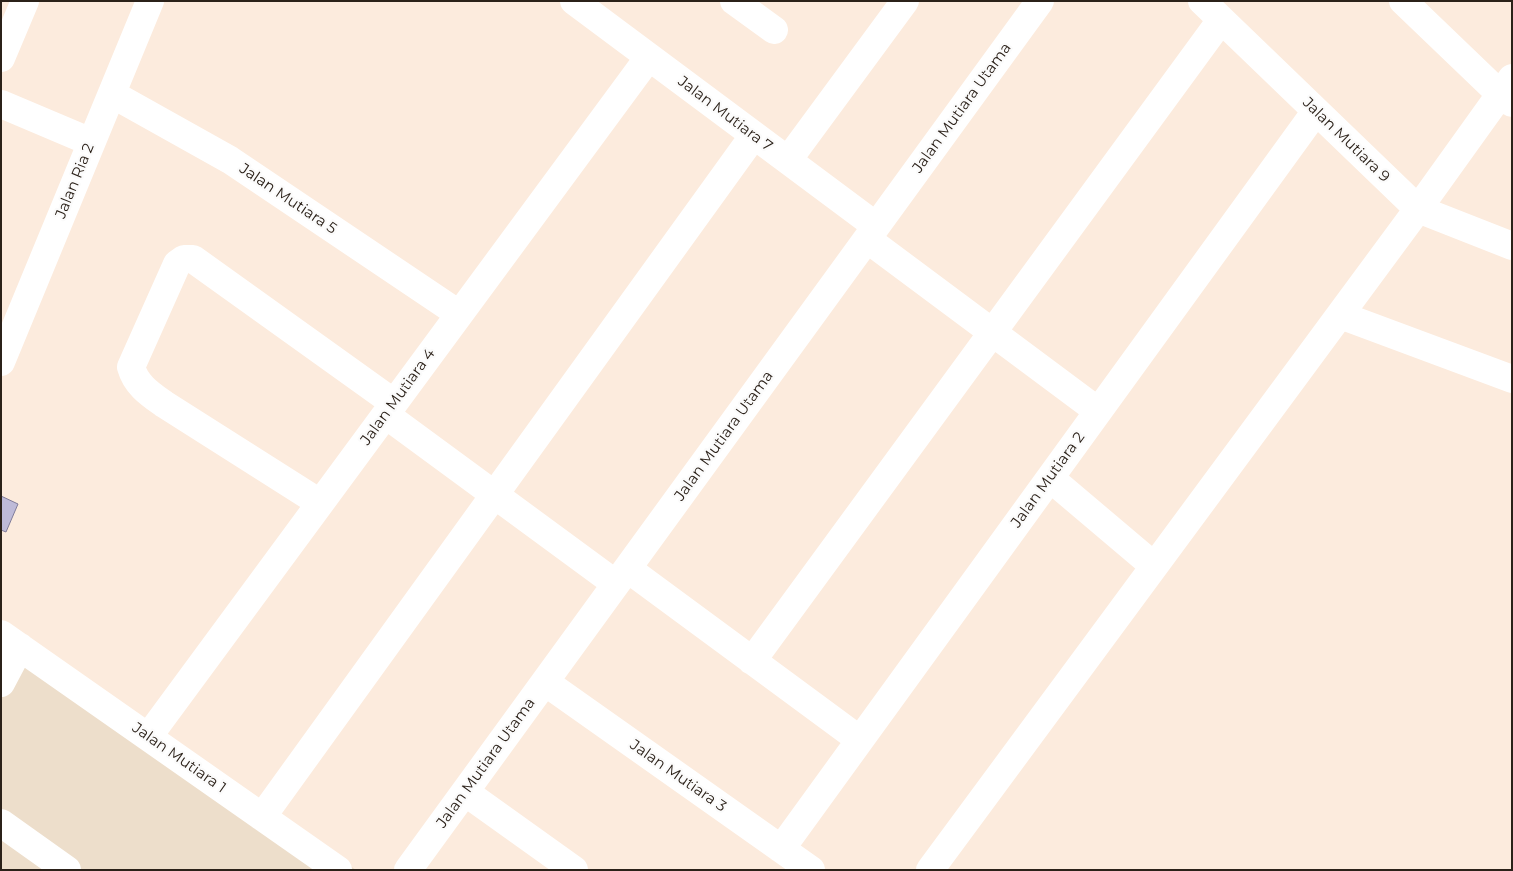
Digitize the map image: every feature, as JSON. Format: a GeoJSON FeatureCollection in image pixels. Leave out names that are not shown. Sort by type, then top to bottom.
{"type":"FeatureCollection","features":[{"type":"Feature","properties":{"kind":"street"},"geometry":{"type":"LineString","coordinates":[[1,58],[24,1]]}},
{"type":"Feature","properties":{"kind":"street","name":"Jalan Ria 2"},"geometry":{"type":"LineString","coordinates":[[1,362],[150,1]]}},
{"type":"Feature","properties":{"kind":"street"},"geometry":{"type":"LineString","coordinates":[[734,1],[774,30]]}},
{"type":"Feature","properties":{"kind":"street"},"geometry":{"type":"LineString","coordinates":[[788,160],[905,1]]}},
{"type":"Feature","properties":{"kind":"street","name":"Jalan Mutiara Utama"},"geometry":{"type":"LineString","coordinates":[[408,870],[1040,1]]}},
{"type":"Feature","properties":{"kind":"street","name":"Jalan Mutiara 9"},"geometry":{"type":"LineString","coordinates":[[1202,1],[1418,209],[1512,246]]}},
{"type":"Feature","properties":{"kind":"street"},"geometry":{"type":"LineString","coordinates":[[930,870],[1418,209],[1508,92],[1404,1]]}},
{"type":"Feature","properties":{"kind":"street","name":"Jalan Mutiara 7"},"geometry":{"type":"LineString","coordinates":[[587,5],[649,57],[788,160],[992,333],[1098,411]]}},
{"type":"Feature","properties":{"kind":"street"},"geometry":{"type":"LineString","coordinates":[[752,660],[1221,20]]}},
{"type":"Feature","properties":{"kind":"street","name":"Jalan Mutiara 4"},"geometry":{"type":"LineString","coordinates":[[148,737],[649,57]]}},
{"type":"Feature","properties":{"kind":"street","name":"Jalan Mutiara 5"},"geometry":{"type":"LineString","coordinates":[[112,94],[230,160],[459,314]]}},
{"type":"Feature","properties":{"kind":"street"},"geometry":{"type":"LineString","coordinates":[[1,104],[91,142]]}},
{"type":"Feature","properties":{"kind":"street","name":"Jalan Mutiara 2"},"geometry":{"type":"LineString","coordinates":[[781,848],[1316,111]]}},
{"type":"Feature","properties":{"kind":"street"},"geometry":{"type":"LineString","coordinates":[[262,817],[754,135]]}},
{"type":"Feature","properties":{"kind":"street"},"geometry":{"type":"LineString","coordinates":[[320,503],[143,389],[133,376],[131,367],[178,264],[184,259],[193,259],[390,409],[494,495],[752,660],[860,740]]}},
{"type":"Feature","properties":{"kind":"street"},"geometry":{"type":"LineString","coordinates":[[1340,315],[1512,380]]}},
{"type":"Feature","properties":{"kind":"street"},"geometry":{"type":"LineString","coordinates":[[1050,478],[1154,566]]}},
{"type":"Feature","properties":{"kind":"street"},"geometry":{"type":"LineString","coordinates":[[1,682],[10,641]]}},
{"type":"Feature","properties":{"kind":"street","name":"Jalan Mutiara 1"},"geometry":{"type":"LineString","coordinates":[[10,641],[338,870]]}},
{"type":"Feature","properties":{"kind":"street","name":"Jalan Mutiara 3"},"geometry":{"type":"LineString","coordinates":[[545,682],[811,870]]}},
{"type":"Feature","properties":{"kind":"street"},"geometry":{"type":"LineString","coordinates":[[465,792],[574,870]]}},
{"type":"Feature","properties":{"kind":"street"},"geometry":{"type":"LineString","coordinates":[[1,822],[67,870]]}},
{"type":"Feature","properties":{"kind":"shaded area"},"geometry":{"type":"Polygon","coordinates":[[[1,621],[356,870],[1,870],[1,621]]]}},
{"type":"Feature","properties":{"kind":"building"},"geometry":{"type":"Polygon","coordinates":[[[1,496],[18,504],[6,532],[1,530],[1,496]]]}}]}
